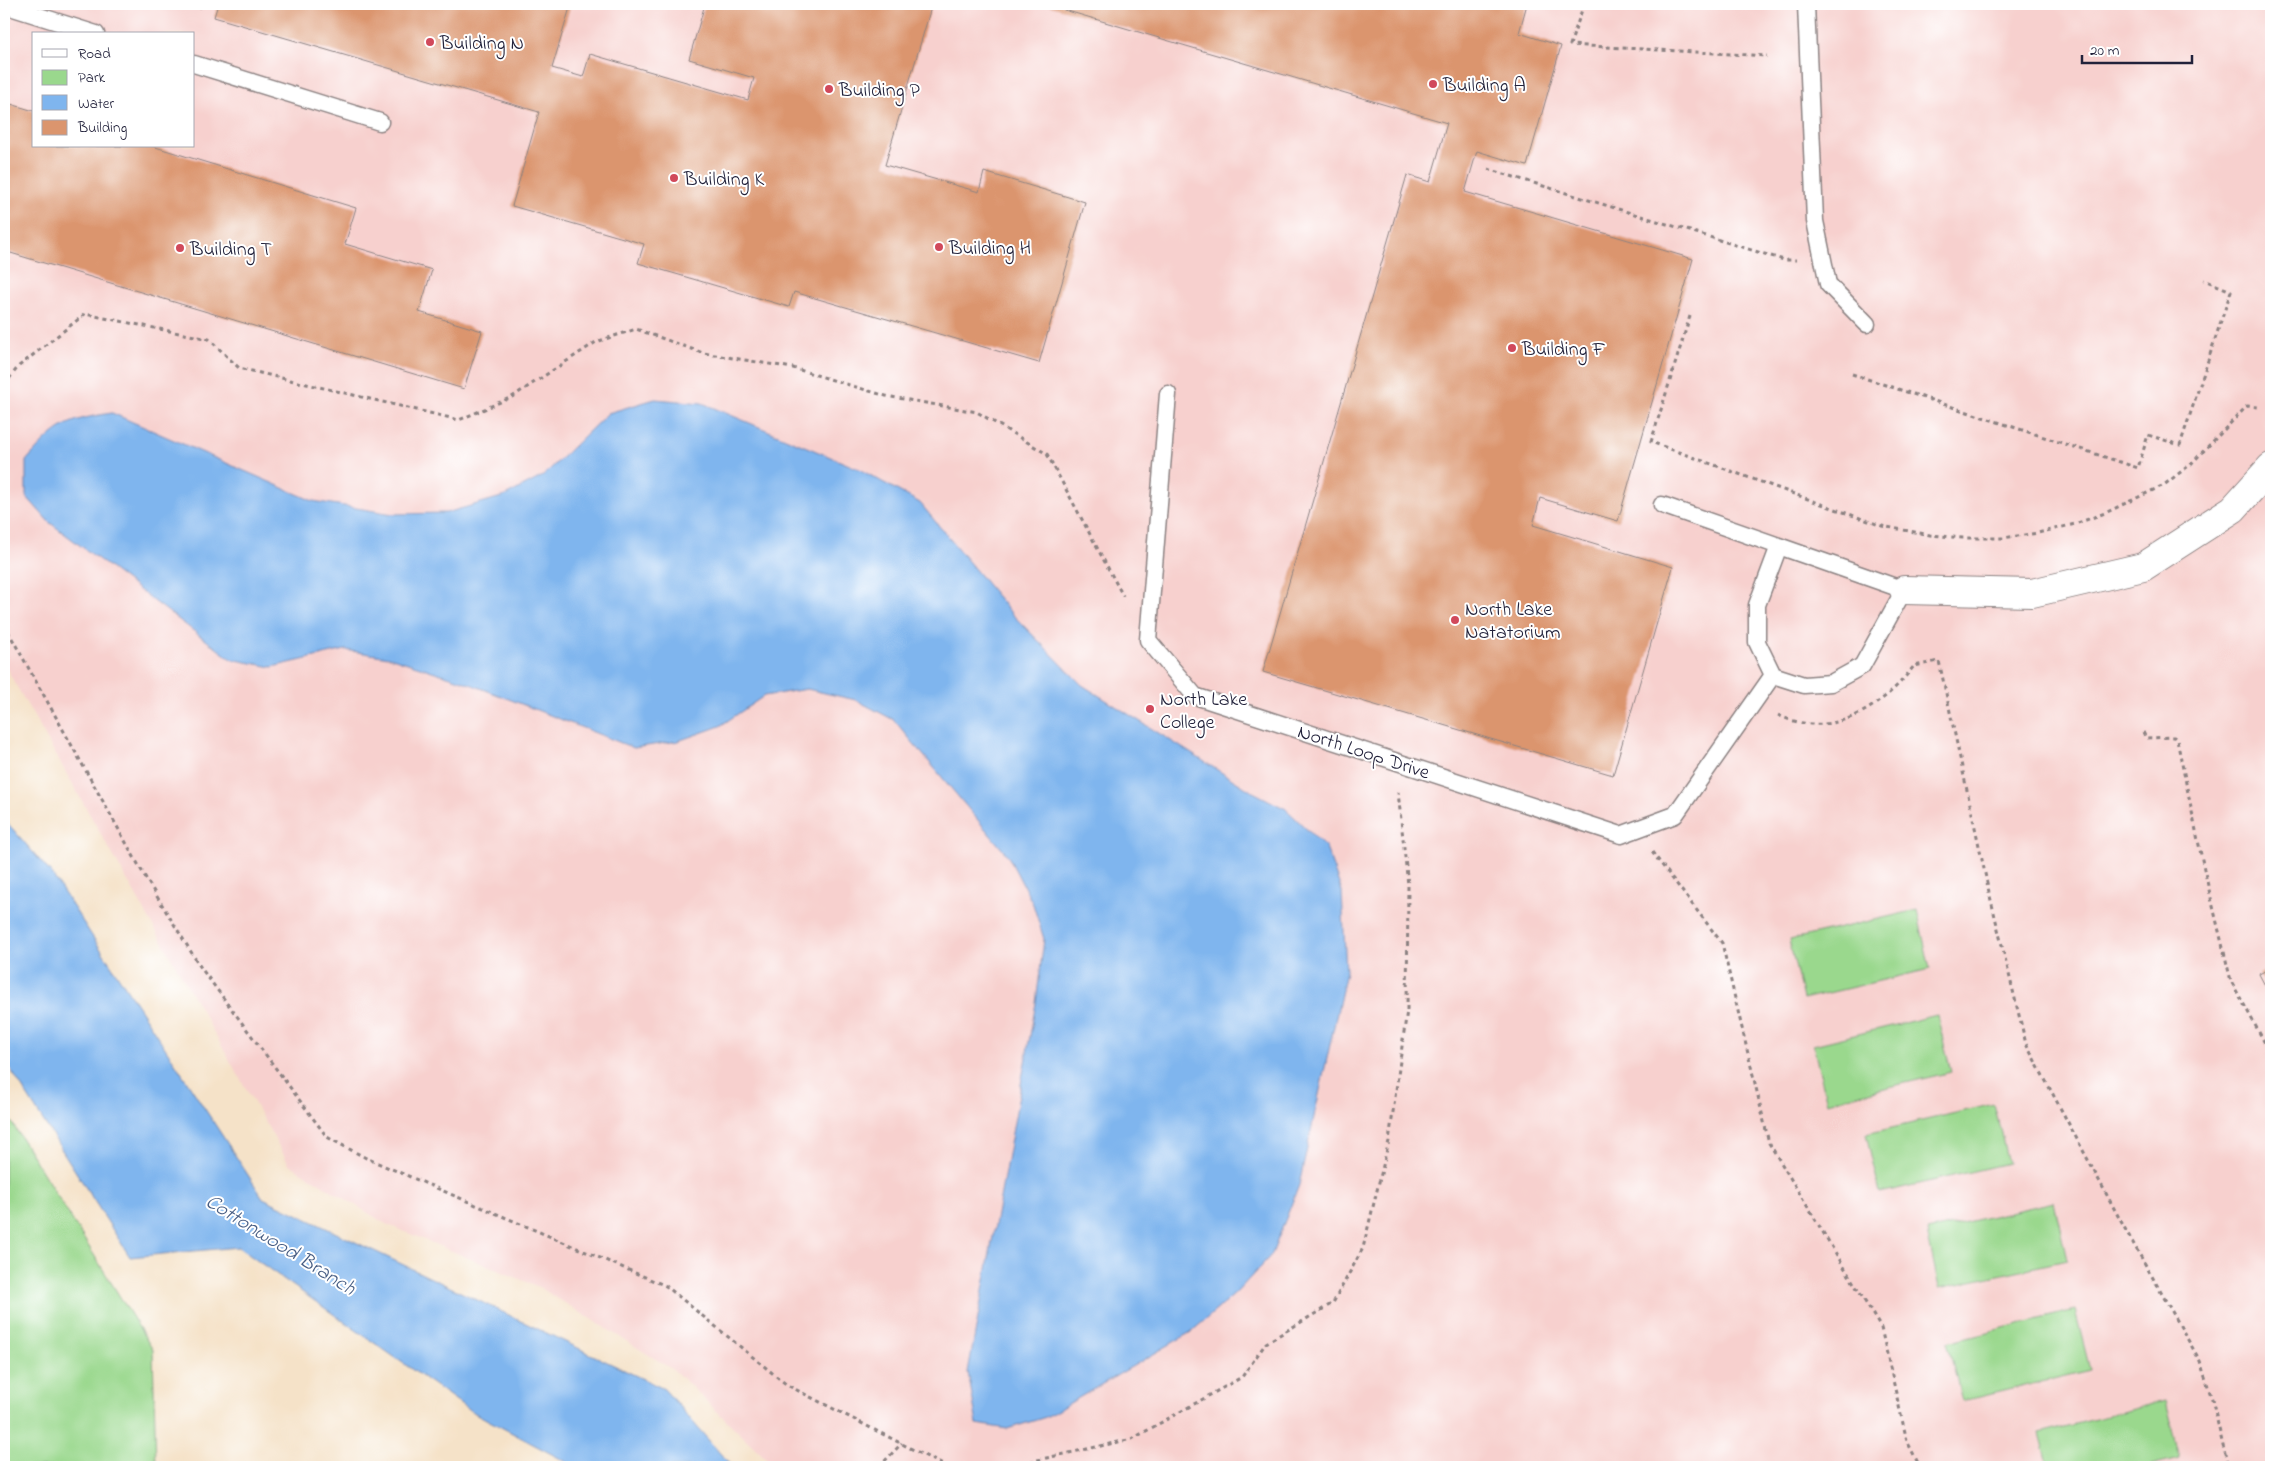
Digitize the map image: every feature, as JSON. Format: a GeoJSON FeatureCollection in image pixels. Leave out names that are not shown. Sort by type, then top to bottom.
{"type":"FeatureCollection","features":[{"type":"Feature","properties":{"kind":"street"},"geometry":{"type":"LineString","coordinates":[[1904,590],[2032,593],[2144,567],[2233,509],[2271,467]]}},
{"type":"Feature","properties":{"kind":"lane"},"geometry":{"type":"LineString","coordinates":[[1806,4],[1815,221],[1828,284],[1867,324]]}},
{"type":"Feature","properties":{"kind":"lane"},"geometry":{"type":"LineString","coordinates":[[4,5],[90,32]]}},
{"type":"Feature","properties":{"kind":"lane"},"geometry":{"type":"LineString","coordinates":[[195,64],[380,122]]}},
{"type":"Feature","properties":{"kind":"lane"},"geometry":{"type":"LineString","coordinates":[[1148,640],[1168,394]]}},
{"type":"Feature","properties":{"kind":"lane"},"geometry":{"type":"LineString","coordinates":[[1662,505],[1779,546],[1904,590],[1862,666],[1831,683],[1804,685],[1773,675],[1757,642],[1757,605],[1779,546]]}},
{"type":"Feature","properties":{"kind":"lane","name":"North Loop Drive"},"geometry":{"type":"LineString","coordinates":[[1148,640],[1195,696],[1621,835],[1674,815],[1773,675]]}},
{"type":"Feature","properties":{"kind":"path"},"geometry":{"type":"LineString","coordinates":[[1584,4],[1570,45],[1767,56]]}},
{"type":"Feature","properties":{"kind":"path"},"geometry":{"type":"LineString","coordinates":[[1488,170],[1784,260],[1823,259]]}},
{"type":"Feature","properties":{"kind":"path"},"geometry":{"type":"LineString","coordinates":[[1852,374],[2138,468],[2148,436],[2180,445],[2231,291],[2204,280]]}},
{"type":"Feature","properties":{"kind":"path"},"geometry":{"type":"LineString","coordinates":[[4,385],[19,366],[85,314],[209,339],[239,368],[459,420],[512,398],[596,342],[636,329],[703,353],[793,368],[886,396],[977,412],[1047,454],[1148,640]]}},
{"type":"Feature","properties":{"kind":"path"},"geometry":{"type":"LineString","coordinates":[[1690,316],[1652,442],[1882,526],[1930,535],[1963,538],[2003,538],[2038,533],[2104,513],[2164,485],[2191,464],[2247,406],[2258,407]]}},
{"type":"Feature","properties":{"kind":"path"},"geometry":{"type":"LineString","coordinates":[[4,624],[148,882],[201,968],[327,1137],[366,1158],[666,1286],[787,1385],[947,1467]]}},
{"type":"Feature","properties":{"kind":"path"},"geometry":{"type":"LineString","coordinates":[[1753,704],[1783,718],[1807,724],[1832,724],[1854,718],[1881,701],[1898,687],[1914,666],[1939,661],[1989,892],[2026,1044],[2124,1227],[2200,1361],[2212,1399],[2228,1467]]}},
{"type":"Feature","properties":{"kind":"path"},"geometry":{"type":"LineString","coordinates":[[2142,732],[2146,738],[2174,736],[2177,740],[2204,869],[2231,981],[2271,1054]]}},
{"type":"Feature","properties":{"kind":"path"},"geometry":{"type":"LineString","coordinates":[[1006,1467],[1132,1439],[1242,1377],[1266,1343],[1333,1303],[1363,1248],[1389,1141],[1407,1010],[1408,885],[1395,761]]}},
{"type":"Feature","properties":{"kind":"path"},"geometry":{"type":"LineString","coordinates":[[1635,830],[1722,943],[1769,1143],[1881,1328],[1907,1441],[1920,1467]]}},
{"type":"Feature","properties":{"kind":"path"},"geometry":{"type":"LineString","coordinates":[[879,1467],[902,1443]]}},
{"type":"Feature","properties":{"kind":"shaded area","name":"North Lake College"},"geometry":{"type":"Polygon","coordinates":[[[4,4],[2271,4],[2271,1467],[775,1467],[675,1371],[539,1287],[386,1224],[289,1164],[4,664],[4,4]]]}},
{"type":"Feature","properties":{"kind":"green space"},"geometry":{"type":"Polygon","coordinates":[[[1917,910],[1930,969],[1803,999],[1789,940],[1917,910]]]}},
{"type":"Feature","properties":{"kind":"green space"},"geometry":{"type":"Polygon","coordinates":[[[1937,1015],[1951,1072],[1827,1102],[1813,1045],[1937,1015]]]}},
{"type":"Feature","properties":{"kind":"green space"},"geometry":{"type":"Polygon","coordinates":[[[1994,1104],[2008,1163],[1880,1193],[1866,1134],[1994,1104]]]}},
{"type":"Feature","properties":{"kind":"green space"},"geometry":{"type":"Polygon","coordinates":[[[4,1110],[153,1350],[156,1467],[4,1467],[4,1110]]]}},
{"type":"Feature","properties":{"kind":"green space"},"geometry":{"type":"Polygon","coordinates":[[[2054,1202],[2067,1260],[1939,1288],[1927,1231],[2054,1202]]]}},
{"type":"Feature","properties":{"kind":"green space"},"geometry":{"type":"Polygon","coordinates":[[[2075,1310],[2090,1370],[1962,1401],[1947,1342],[2075,1310]]]}},
{"type":"Feature","properties":{"kind":"green space"},"geometry":{"type":"Polygon","coordinates":[[[2165,1401],[2179,1458],[2143,1467],[2049,1467],[2040,1433],[2165,1401]]]}},
{"type":"Feature","properties":{"kind":"water"},"geometry":{"type":"Polygon","coordinates":[[[655,399],[702,403],[859,469],[920,503],[1011,613],[1082,685],[1251,791],[1286,809],[1326,848],[1342,892],[1346,972],[1299,1185],[1272,1254],[1236,1293],[1191,1332],[1046,1417],[1007,1429],[977,1424],[968,1372],[1036,1003],[1044,939],[1033,904],[1008,856],[894,720],[856,700],[807,689],[764,696],[720,726],[678,741],[634,748],[460,680],[389,657],[345,650],[272,667],[231,659],[49,522],[26,496],[26,461],[54,432],[72,422],[112,413],[313,501],[393,514],[446,513],[505,496],[543,476],[608,413],[655,399]]]}},
{"type":"Feature","properties":{"kind":"water","name":"Cottonwood Branch"},"geometry":{"type":"Polygon","coordinates":[[[4,819],[51,873],[263,1198],[664,1389],[732,1467],[576,1467],[471,1411],[238,1247],[130,1257],[4,1059],[4,819]]]}},
{"type":"Feature","properties":{"kind":"building"},"geometry":{"type":"Polygon","coordinates":[[[185,4],[201,4],[200,9],[185,4]]]}},
{"type":"Feature","properties":{"kind":"building"},"geometry":{"type":"Polygon","coordinates":[[[218,4],[571,4],[552,68],[583,77],[590,54],[748,100],[754,78],[689,59],[705,4],[932,4],[885,165],[979,192],[984,172],[1085,202],[1039,363],[794,292],[789,307],[638,263],[644,244],[512,206],[539,112],[214,17],[218,4]]]}},
{"type":"Feature","properties":{"kind":"building"},"geometry":{"type":"Polygon","coordinates":[[[1044,4],[1527,4],[1519,33],[1561,46],[1527,166],[1477,151],[1465,192],[1693,259],[1618,521],[1540,498],[1533,525],[1673,567],[1613,775],[1263,672],[1407,175],[1430,182],[1447,123],[1044,4]]]}},
{"type":"Feature","properties":{"kind":"building","name":"Building T"},"geometry":{"type":"Polygon","coordinates":[[[4,102],[32,110],[32,148],[159,148],[356,208],[345,244],[432,270],[419,312],[482,331],[464,389],[4,251],[4,102]]]}},
{"type":"Feature","properties":{"kind":"building"},"geometry":{"type":"Polygon","coordinates":[[[2271,968],[2271,997],[2259,974],[2271,968]]]}},
{"type":"Feature","properties":{"kind":"place","name":"Building N"},"geometry":{"type":"Point","coordinates":[430,42]}},
{"type":"Feature","properties":{"kind":"place","name":"Building A"},"geometry":{"type":"Point","coordinates":[1433,84]}},
{"type":"Feature","properties":{"kind":"place","name":"Building P"},"geometry":{"type":"Point","coordinates":[829,89]}},
{"type":"Feature","properties":{"kind":"place","name":"Building K"},"geometry":{"type":"Point","coordinates":[674,178]}},
{"type":"Feature","properties":{"kind":"place","name":"Building H"},"geometry":{"type":"Point","coordinates":[939,247]}},
{"type":"Feature","properties":{"kind":"place","name":"Building T"},"geometry":{"type":"Point","coordinates":[180,248]}},
{"type":"Feature","properties":{"kind":"place","name":"Building F"},"geometry":{"type":"Point","coordinates":[1512,348]}},
{"type":"Feature","properties":{"kind":"place","name":"North Lake Natatorium"},"geometry":{"type":"Point","coordinates":[1455,620]}},
{"type":"Feature","properties":{"kind":"place","name":"North Lake College"},"geometry":{"type":"Point","coordinates":[1150,709]}}]}
